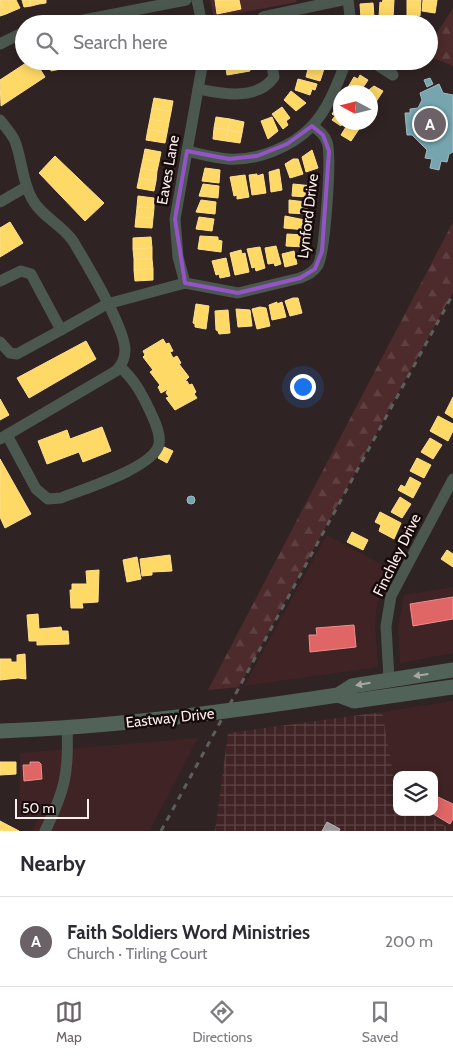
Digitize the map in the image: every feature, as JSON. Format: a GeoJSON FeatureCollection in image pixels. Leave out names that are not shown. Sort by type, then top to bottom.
{"type":"FeatureCollection","features":[{"type":"Feature","properties":{"kind":"main road","name":"Eastway Drive"},"geometry":{"type":"LineString","coordinates":[[0,732],[67,728],[226,712],[338,695],[352,686],[453,670]]}},
{"type":"Feature","properties":{"kind":"main road","name":"Eastway Drive"},"geometry":{"type":"LineString","coordinates":[[338,695],[354,700],[453,687]]}},
{"type":"Feature","properties":{"kind":"street"},"geometry":{"type":"LineString","coordinates":[[108,15],[186,0]]}},
{"type":"Feature","properties":{"kind":"street"},"geometry":{"type":"LineString","coordinates":[[197,0],[200,15]]}},
{"type":"Feature","properties":{"kind":"street"},"geometry":{"type":"LineString","coordinates":[[272,15],[342,0]]}},
{"type":"Feature","properties":{"kind":"street"},"geometry":{"type":"LineString","coordinates":[[348,0],[350,15]]}},
{"type":"Feature","properties":{"kind":"street"},"geometry":{"type":"LineString","coordinates":[[0,44],[15,36]]}},
{"type":"Feature","properties":{"kind":"street","name":"Eaves Lane"},"geometry":{"type":"LineString","coordinates":[[185,283],[178,258],[176,219],[201,70]]}},
{"type":"Feature","properties":{"kind":"street"},"geometry":{"type":"LineString","coordinates":[[198,89],[240,94],[262,89],[274,77],[273,70]]}},
{"type":"Feature","properties":{"kind":"street"},"geometry":{"type":"LineString","coordinates":[[187,151],[229,159],[257,156],[287,144],[312,126],[325,107],[342,70]]}},
{"type":"Feature","properties":{"kind":"street"},"geometry":{"type":"LineString","coordinates":[[385,70],[393,75]]}},
{"type":"Feature","properties":{"kind":"street"},"geometry":{"type":"LineString","coordinates":[[1,123],[14,139],[26,187],[37,208],[66,231],[107,304],[124,341],[125,358],[120,367],[108,376],[4,437],[36,489],[48,499],[61,498],[138,466],[157,449],[159,437],[152,415],[136,384],[120,367]]}},
{"type":"Feature","properties":{"kind":"street","name":"Lynford Drive"},"geometry":{"type":"LineString","coordinates":[[185,283],[238,293],[300,278],[315,269],[322,250],[329,152],[323,135],[312,126]]}},
{"type":"Feature","properties":{"kind":"street"},"geometry":{"type":"LineString","coordinates":[[0,202],[26,187]]}},
{"type":"Feature","properties":{"kind":"street"},"geometry":{"type":"LineString","coordinates":[[0,281],[20,271],[31,274],[61,330]]}},
{"type":"Feature","properties":{"kind":"street"},"geometry":{"type":"LineString","coordinates":[[0,342],[10,352],[17,354],[107,304],[185,283]]}},
{"type":"Feature","properties":{"kind":"street","name":"Finchley Drive"},"geometry":{"type":"LineString","coordinates":[[389,679],[386,626],[391,596],[453,479]]}},
{"type":"Feature","properties":{"kind":"street"},"geometry":{"type":"LineString","coordinates":[[45,831],[66,781],[68,762],[67,728]]}},
{"type":"Feature","properties":{"kind":"highlighted area"},"geometry":{"type":"Polygon","coordinates":[[[312,126],[323,135],[329,151],[322,251],[315,269],[300,278],[238,293],[185,283],[175,219],[187,151],[229,159],[257,156],[287,144],[312,126]]]}},
{"type":"Feature","properties":{"kind":"shaded area"},"geometry":{"type":"Polygon","coordinates":[[[327,535],[392,570],[377,604],[375,626],[378,667],[244,686],[327,535]]]}},
{"type":"Feature","properties":{"kind":"shaded area"},"geometry":{"type":"Polygon","coordinates":[[[453,587],[453,653],[400,663],[398,626],[404,595],[453,587]]]}},
{"type":"Feature","properties":{"kind":"shaded area"},"geometry":{"type":"Polygon","coordinates":[[[453,701],[453,831],[429,816],[438,816],[438,771],[393,771],[393,777],[382,712],[453,701]]]}},
{"type":"Feature","properties":{"kind":"shaded area"},"geometry":{"type":"Polygon","coordinates":[[[382,712],[393,774],[393,816],[429,816],[453,831],[215,831],[228,733],[382,712]]]}},
{"type":"Feature","properties":{"kind":"shaded area"},"geometry":{"type":"Polygon","coordinates":[[[198,738],[149,831],[32,831],[40,816],[19,815],[20,753],[198,738]]]}},
{"type":"Feature","properties":{"kind":"green space"},"geometry":{"type":"Polygon","coordinates":[[[210,0],[296,0],[297,2],[230,15],[213,15],[210,0]]]}},
{"type":"Feature","properties":{"kind":"green space"},"geometry":{"type":"Polygon","coordinates":[[[453,8],[453,66],[438,60],[438,31],[453,8]]]}},
{"type":"Feature","properties":{"kind":"green space"},"geometry":{"type":"Polygon","coordinates":[[[453,222],[453,292],[239,687],[208,690],[453,222]]]}},
{"type":"Feature","properties":{"kind":"building: Homes"},"geometry":{"type":"Polygon","coordinates":[[[0,0],[6,14],[0,16],[0,0]]]}},
{"type":"Feature","properties":{"kind":"building: Homes"},"geometry":{"type":"Polygon","coordinates":[[[0,0],[8,0],[13,11],[6,14],[0,0]]]}},
{"type":"Feature","properties":{"kind":"building: Homes"},"geometry":{"type":"Polygon","coordinates":[[[8,0],[16,0],[20,8],[13,11],[8,0]]]}},
{"type":"Feature","properties":{"kind":"building: Homes"},"geometry":{"type":"Polygon","coordinates":[[[22,0],[30,0],[31,6],[24,7],[22,0]]]}},
{"type":"Feature","properties":{"kind":"building: Homes"},"geometry":{"type":"Polygon","coordinates":[[[30,0],[38,0],[39,4],[31,6],[30,0]]]}},
{"type":"Feature","properties":{"kind":"building: Homes"},"geometry":{"type":"Polygon","coordinates":[[[38,0],[46,0],[46,3],[39,4],[38,0]]]}},
{"type":"Feature","properties":{"kind":"building: Homes"},"geometry":{"type":"Polygon","coordinates":[[[215,0],[239,0],[241,9],[217,14],[215,0]]]}},
{"type":"Feature","properties":{"kind":"building: Homes"},"geometry":{"type":"Polygon","coordinates":[[[383,0],[394,0],[393,15],[379,15],[380,2],[382,3],[383,0]]]}},
{"type":"Feature","properties":{"kind":"building: Homes"},"geometry":{"type":"Polygon","coordinates":[[[407,0],[421,0],[420,15],[407,15],[407,0]]]}},
{"type":"Feature","properties":{"kind":"building: Homes"},"geometry":{"type":"Polygon","coordinates":[[[423,0],[437,0],[435,13],[422,11],[423,0]]]}},
{"type":"Feature","properties":{"kind":"building: Homes"},"geometry":{"type":"Polygon","coordinates":[[[373,3],[374,15],[361,15],[360,4],[373,3]]]}},
{"type":"Feature","properties":{"kind":"building: Homes"},"geometry":{"type":"Polygon","coordinates":[[[15,70],[41,70],[45,77],[1,106],[0,80],[15,70]]]}},
{"type":"Feature","properties":{"kind":"building: Homes"},"geometry":{"type":"Polygon","coordinates":[[[226,70],[250,71],[227,75],[226,70]]]}},
{"type":"Feature","properties":{"kind":"building: Homes"},"geometry":{"type":"Polygon","coordinates":[[[308,70],[324,70],[320,81],[306,77],[308,70]]]}},
{"type":"Feature","properties":{"kind":"building: Homes"},"geometry":{"type":"Polygon","coordinates":[[[360,75],[368,80],[365,85],[349,85],[354,77],[358,79],[360,75]]]}},
{"type":"Feature","properties":{"kind":"building: Homes"},"geometry":{"type":"Polygon","coordinates":[[[298,79],[317,84],[315,90],[312,89],[310,95],[295,90],[298,79]]]}},
{"type":"Feature","properties":{"kind":"building: Homes"},"geometry":{"type":"Polygon","coordinates":[[[378,88],[383,91],[378,99],[378,88]]]}},
{"type":"Feature","properties":{"kind":"building: Homes"},"geometry":{"type":"Polygon","coordinates":[[[291,91],[306,103],[296,111],[284,100],[291,91]]]}},
{"type":"Feature","properties":{"kind":"building: Homes"},"geometry":{"type":"Polygon","coordinates":[[[154,98],[173,101],[171,112],[152,108],[154,98]]]}},
{"type":"Feature","properties":{"kind":"building: Homes"},"geometry":{"type":"Polygon","coordinates":[[[282,107],[290,118],[286,121],[288,125],[283,129],[272,114],[282,107]]]}},
{"type":"Feature","properties":{"kind":"building: Homes"},"geometry":{"type":"Polygon","coordinates":[[[152,108],[171,112],[169,122],[150,119],[152,108]]]}},
{"type":"Feature","properties":{"kind":"building: Homes"},"geometry":{"type":"Polygon","coordinates":[[[216,117],[230,119],[228,130],[214,128],[216,117]]]}},
{"type":"Feature","properties":{"kind":"building: Homes"},"geometry":{"type":"Polygon","coordinates":[[[272,117],[278,131],[268,139],[261,121],[272,117]]]}},
{"type":"Feature","properties":{"kind":"building: Homes"},"geometry":{"type":"Polygon","coordinates":[[[150,119],[169,122],[167,133],[148,129],[150,119]]]}},
{"type":"Feature","properties":{"kind":"building: Homes"},"geometry":{"type":"Polygon","coordinates":[[[230,119],[244,122],[242,133],[228,130],[230,119]]]}},
{"type":"Feature","properties":{"kind":"building: Homes"},"geometry":{"type":"Polygon","coordinates":[[[214,128],[228,130],[226,141],[213,139],[214,128]]]}},
{"type":"Feature","properties":{"kind":"building: Homes"},"geometry":{"type":"Polygon","coordinates":[[[148,129],[167,133],[165,143],[146,140],[148,129]]]}},
{"type":"Feature","properties":{"kind":"building: Homes"},"geometry":{"type":"Polygon","coordinates":[[[228,130],[242,133],[240,143],[226,141],[228,130]]]}},
{"type":"Feature","properties":{"kind":"building: Homes"},"geometry":{"type":"Polygon","coordinates":[[[344,130],[358,130],[351,141],[341,135],[344,130]]]}},
{"type":"Feature","properties":{"kind":"building: Homes"},"geometry":{"type":"Polygon","coordinates":[[[145,149],[161,152],[159,162],[143,159],[145,149]]]}},
{"type":"Feature","properties":{"kind":"building: Homes"},"geometry":{"type":"Polygon","coordinates":[[[312,150],[318,168],[306,172],[302,157],[312,150]]]}},
{"type":"Feature","properties":{"kind":"building: Homes"},"geometry":{"type":"Polygon","coordinates":[[[55,156],[104,203],[85,221],[39,173],[55,156]]]}},
{"type":"Feature","properties":{"kind":"building: Homes"},"geometry":{"type":"Polygon","coordinates":[[[143,159],[159,162],[157,171],[141,168],[143,159]]]}},
{"type":"Feature","properties":{"kind":"building: Homes"},"geometry":{"type":"Polygon","coordinates":[[[293,159],[298,159],[303,174],[290,178],[285,164],[293,159]]]}},
{"type":"Feature","properties":{"kind":"building: Homes"},"geometry":{"type":"Polygon","coordinates":[[[141,168],[157,171],[156,181],[139,178],[141,168]]]}},
{"type":"Feature","properties":{"kind":"building: Homes"},"geometry":{"type":"Polygon","coordinates":[[[205,168],[220,170],[219,183],[202,181],[205,168]]]}},
{"type":"Feature","properties":{"kind":"building: Homes"},"geometry":{"type":"Polygon","coordinates":[[[279,169],[282,190],[271,192],[269,172],[279,169]]]}},
{"type":"Feature","properties":{"kind":"building: Homes"},"geometry":{"type":"Polygon","coordinates":[[[257,174],[257,176],[263,174],[266,193],[252,195],[249,175],[257,174]]]}},
{"type":"Feature","properties":{"kind":"building: Homes"},"geometry":{"type":"Polygon","coordinates":[[[245,175],[249,197],[237,199],[237,195],[234,196],[230,177],[245,175]]]}},
{"type":"Feature","properties":{"kind":"building: Homes"},"geometry":{"type":"Polygon","coordinates":[[[139,178],[156,181],[154,191],[137,188],[139,178]]]}},
{"type":"Feature","properties":{"kind":"building: Homes"},"geometry":{"type":"Polygon","coordinates":[[[203,184],[219,186],[218,198],[199,196],[203,184]]]}},
{"type":"Feature","properties":{"kind":"building: Homes"},"geometry":{"type":"Polygon","coordinates":[[[293,184],[313,186],[312,193],[308,193],[308,197],[292,196],[293,184]]]}},
{"type":"Feature","properties":{"kind":"building: Homes"},"geometry":{"type":"Polygon","coordinates":[[[138,196],[154,198],[154,208],[137,207],[138,196]]]}},
{"type":"Feature","properties":{"kind":"building: Homes"},"geometry":{"type":"Polygon","coordinates":[[[201,200],[216,202],[215,214],[196,212],[201,200]]]}},
{"type":"Feature","properties":{"kind":"building: Homes"},"geometry":{"type":"Polygon","coordinates":[[[289,200],[306,202],[308,214],[289,213],[289,200]]]}},
{"type":"Feature","properties":{"kind":"building: Homes"},"geometry":{"type":"Polygon","coordinates":[[[137,207],[154,208],[153,218],[136,217],[137,207]]]}},
{"type":"Feature","properties":{"kind":"building: Homes"},"geometry":{"type":"Polygon","coordinates":[[[285,216],[305,220],[306,230],[284,228],[285,216]]]}},
{"type":"Feature","properties":{"kind":"building: Homes"},"geometry":{"type":"Polygon","coordinates":[[[136,217],[153,218],[152,228],[135,227],[136,217]]]}},
{"type":"Feature","properties":{"kind":"building: Homes"},"geometry":{"type":"Polygon","coordinates":[[[199,217],[214,219],[212,231],[196,229],[199,217]]]}},
{"type":"Feature","properties":{"kind":"building: Homes"},"geometry":{"type":"Polygon","coordinates":[[[10,222],[23,243],[0,257],[0,228],[10,222]]]}},
{"type":"Feature","properties":{"kind":"building: Homes"},"geometry":{"type":"Polygon","coordinates":[[[287,234],[303,235],[305,247],[286,246],[287,234]]]}},
{"type":"Feature","properties":{"kind":"building: Homes"},"geometry":{"type":"Polygon","coordinates":[[[200,236],[218,237],[218,240],[222,241],[221,252],[198,249],[200,236]]]}},
{"type":"Feature","properties":{"kind":"building: Homes"},"geometry":{"type":"Polygon","coordinates":[[[151,237],[152,248],[133,249],[133,238],[151,237]]]}},
{"type":"Feature","properties":{"kind":"building: Homes"},"geometry":{"type":"Polygon","coordinates":[[[276,246],[281,264],[275,266],[274,263],[268,264],[265,248],[276,246]]]}},
{"type":"Feature","properties":{"kind":"building: Homes"},"geometry":{"type":"Polygon","coordinates":[[[260,247],[265,268],[256,271],[255,267],[252,268],[247,249],[260,247]]]}},
{"type":"Feature","properties":{"kind":"building: Homes"},"geometry":{"type":"Polygon","coordinates":[[[152,248],[152,259],[134,259],[133,249],[152,248]]]}},
{"type":"Feature","properties":{"kind":"building: Homes"},"geometry":{"type":"Polygon","coordinates":[[[241,250],[242,254],[245,253],[249,272],[235,275],[230,253],[241,250]]]}},
{"type":"Feature","properties":{"kind":"building: Homes"},"geometry":{"type":"Polygon","coordinates":[[[294,251],[297,264],[285,267],[282,254],[294,251]]]}},
{"type":"Feature","properties":{"kind":"building: Homes"},"geometry":{"type":"Polygon","coordinates":[[[226,258],[230,276],[220,278],[219,274],[216,275],[212,261],[226,258]]]}},
{"type":"Feature","properties":{"kind":"building: Homes"},"geometry":{"type":"Polygon","coordinates":[[[134,259],[152,259],[153,269],[134,270],[134,259]]]}},
{"type":"Feature","properties":{"kind":"building: Homes"},"geometry":{"type":"Polygon","coordinates":[[[153,269],[153,280],[135,281],[134,270],[153,269]]]}},
{"type":"Feature","properties":{"kind":"building: Homes"},"geometry":{"type":"Polygon","coordinates":[[[298,298],[302,313],[290,316],[285,301],[298,298]]]}},
{"type":"Feature","properties":{"kind":"building: Homes"},"geometry":{"type":"Polygon","coordinates":[[[277,302],[277,304],[282,302],[286,317],[272,320],[269,305],[277,302]]]}},
{"type":"Feature","properties":{"kind":"building: Homes"},"geometry":{"type":"Polygon","coordinates":[[[196,304],[209,306],[206,329],[195,327],[193,323],[196,304]]]}},
{"type":"Feature","properties":{"kind":"building: Homes"},"geometry":{"type":"Polygon","coordinates":[[[266,308],[270,326],[257,329],[252,309],[266,308]]]}},
{"type":"Feature","properties":{"kind":"building: Homes"},"geometry":{"type":"Polygon","coordinates":[[[236,309],[250,310],[252,326],[238,327],[236,309]]]}},
{"type":"Feature","properties":{"kind":"building: Homes"},"geometry":{"type":"Polygon","coordinates":[[[228,310],[230,333],[219,334],[216,330],[215,311],[228,310]]]}},
{"type":"Feature","properties":{"kind":"building: Homes"},"geometry":{"type":"Polygon","coordinates":[[[163,339],[166,344],[169,343],[173,351],[170,352],[173,358],[177,356],[181,363],[179,364],[189,377],[184,382],[187,381],[189,385],[192,384],[196,392],[194,394],[197,398],[175,410],[166,398],[169,397],[166,393],[168,389],[161,393],[158,387],[160,385],[150,372],[153,370],[143,357],[145,355],[143,351],[163,339]]]}},
{"type":"Feature","properties":{"kind":"building: Homes"},"geometry":{"type":"Polygon","coordinates":[[[86,341],[96,359],[29,398],[17,378],[86,341]]]}},
{"type":"Feature","properties":{"kind":"building: Homes"},"geometry":{"type":"Polygon","coordinates":[[[453,397],[453,418],[445,413],[453,397]]]}},
{"type":"Feature","properties":{"kind":"building: Homes"},"geometry":{"type":"Polygon","coordinates":[[[0,399],[9,415],[0,420],[0,399]]]}},
{"type":"Feature","properties":{"kind":"building: Homes"},"geometry":{"type":"Polygon","coordinates":[[[438,416],[453,424],[453,431],[448,441],[430,431],[438,416]]]}},
{"type":"Feature","properties":{"kind":"building: Homes"},"geometry":{"type":"Polygon","coordinates":[[[102,427],[111,451],[83,462],[79,452],[47,464],[38,441],[67,430],[70,439],[102,427]]]}},
{"type":"Feature","properties":{"kind":"building: Homes"},"geometry":{"type":"Polygon","coordinates":[[[430,438],[442,445],[433,459],[421,452],[430,438]]]}},
{"type":"Feature","properties":{"kind":"building: Homes"},"geometry":{"type":"Polygon","coordinates":[[[164,447],[173,451],[167,463],[158,458],[164,447]]]}},
{"type":"Feature","properties":{"kind":"building: Homes"},"geometry":{"type":"Polygon","coordinates":[[[417,458],[431,465],[424,478],[410,471],[417,458]]]}},
{"type":"Feature","properties":{"kind":"building: Homes"},"geometry":{"type":"Polygon","coordinates":[[[0,459],[31,514],[5,528],[0,517],[0,459]]]}},
{"type":"Feature","properties":{"kind":"building: Homes"},"geometry":{"type":"Polygon","coordinates":[[[410,477],[421,483],[413,498],[398,490],[401,485],[405,487],[410,477]]]}},
{"type":"Feature","properties":{"kind":"building: Homes"},"geometry":{"type":"Polygon","coordinates":[[[400,497],[411,504],[402,518],[391,512],[400,497]]]}},
{"type":"Feature","properties":{"kind":"building: Homes"},"geometry":{"type":"Polygon","coordinates":[[[380,512],[401,523],[394,539],[379,531],[381,525],[375,522],[380,512]]]}},
{"type":"Feature","properties":{"kind":"building: Homes"},"geometry":{"type":"Polygon","coordinates":[[[352,532],[368,540],[363,550],[347,542],[352,532]]]}},
{"type":"Feature","properties":{"kind":"building: Homes"},"geometry":{"type":"Polygon","coordinates":[[[447,550],[453,554],[453,567],[441,559],[447,550]]]}},
{"type":"Feature","properties":{"kind":"building: Homes"},"geometry":{"type":"Polygon","coordinates":[[[170,555],[172,571],[152,572],[152,575],[142,576],[140,559],[170,555]]]}},
{"type":"Feature","properties":{"kind":"building: Homes"},"geometry":{"type":"Polygon","coordinates":[[[137,557],[141,579],[127,582],[123,560],[137,557]]]}},
{"type":"Feature","properties":{"kind":"building: Homes"},"geometry":{"type":"Polygon","coordinates":[[[99,570],[98,602],[82,603],[83,608],[71,608],[70,590],[72,590],[72,584],[87,584],[86,571],[99,570]]]}},
{"type":"Feature","properties":{"kind":"building: Homes"},"geometry":{"type":"Polygon","coordinates":[[[38,614],[39,629],[61,627],[62,631],[68,631],[69,644],[37,645],[37,641],[29,641],[27,615],[38,614]]]}},
{"type":"Feature","properties":{"kind":"building: Homes"},"geometry":{"type":"Polygon","coordinates":[[[25,654],[26,679],[0,680],[0,659],[11,659],[11,662],[17,662],[17,655],[25,654]]]}},
{"type":"Feature","properties":{"kind":"building: Homes"},"geometry":{"type":"Polygon","coordinates":[[[0,762],[16,762],[16,774],[0,775],[0,762]]]}},
{"type":"Feature","properties":{"kind":"building: Homes"},"geometry":{"type":"Polygon","coordinates":[[[0,821],[19,831],[0,831],[0,821]]]}},
{"type":"Feature","properties":{"kind":"building: Shops"},"geometry":{"type":"Polygon","coordinates":[[[453,597],[453,619],[413,626],[410,604],[453,597]]]}},
{"type":"Feature","properties":{"kind":"building: Shops"},"geometry":{"type":"Polygon","coordinates":[[[354,625],[356,647],[310,652],[309,635],[317,635],[316,628],[354,625]]]}},
{"type":"Feature","properties":{"kind":"building: Shops"},"geometry":{"type":"Polygon","coordinates":[[[30,762],[39,762],[41,764],[42,779],[24,781],[23,765],[30,765],[30,762]]]}},
{"type":"Feature","properties":{"kind":"building: Shops"},"geometry":{"type":"Polygon","coordinates":[[[438,797],[453,804],[453,819],[450,824],[437,816],[438,797]]]}},
{"type":"Feature","properties":{"kind":"building: Public"},"geometry":{"type":"Polygon","coordinates":[[[430,78],[433,84],[427,87],[424,80],[430,78]]]}},
{"type":"Feature","properties":{"kind":"building: Public"},"geometry":{"type":"Polygon","coordinates":[[[439,84],[443,93],[453,95],[453,152],[449,154],[447,162],[441,161],[439,170],[430,168],[432,159],[425,158],[427,150],[412,135],[407,135],[405,113],[410,113],[410,109],[418,108],[422,100],[420,93],[439,84]]]}},
{"type":"Feature","properties":{"kind":"building: Public"},"geometry":{"type":"Polygon","coordinates":[[[191,496],[195,500],[191,504],[187,500],[191,496]]]}},
{"type":"Feature","properties":{"kind":"building: Industry"},"geometry":{"type":"Polygon","coordinates":[[[327,822],[340,829],[339,831],[322,831],[327,822]]]}},
{"type":"Feature","properties":{"kind":"railway"},"geometry":{"type":"LineString","coordinates":[[161,831],[453,294]]}},
{"type":"Feature","properties":{"kind":"place","name":"Faith Soldiers Word Ministries"},"geometry":{"type":"Point","coordinates":[430,124]}}]}
